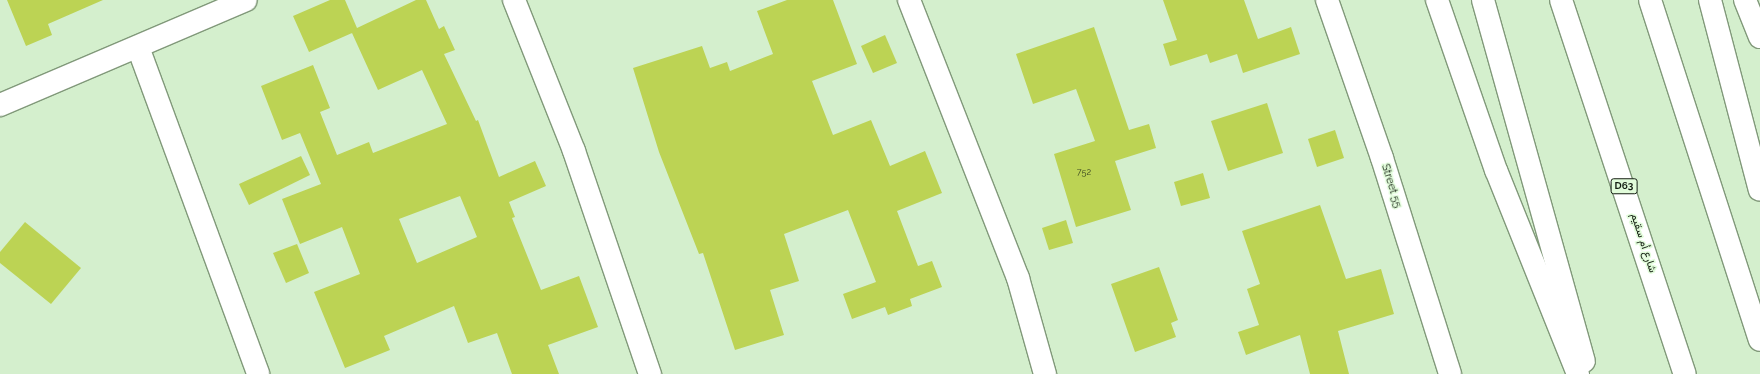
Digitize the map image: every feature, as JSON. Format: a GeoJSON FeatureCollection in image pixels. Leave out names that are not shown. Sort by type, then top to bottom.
{"type":"FeatureCollection","features":[{"type":"Feature","properties":{"kind":"street"},"geometry":{"type":"LineString","coordinates":[[0,105],[78,70],[138,47],[246,0]]}},
{"type":"Feature","properties":{"kind":"street"},"geometry":{"type":"LineString","coordinates":[[514,0],[574,151],[650,374]]}},
{"type":"Feature","properties":{"kind":"street"},"geometry":{"type":"LineString","coordinates":[[909,0],[1018,278],[1046,374]]}},
{"type":"Feature","properties":{"kind":"street","name":"Street 55"},"geometry":{"type":"LineString","coordinates":[[1327,0],[1382,158],[1450,374]]}},
{"type":"Feature","properties":{"kind":"street"},"geometry":{"type":"LineString","coordinates":[[1437,0],[1496,170],[1578,374]]}},
{"type":"Feature","properties":{"kind":"street"},"geometry":{"type":"LineString","coordinates":[[1483,0],[1588,374]]}},
{"type":"Feature","properties":{"kind":"street","name":"شارع أم سقيم"},"geometry":{"type":"LineString","coordinates":[[1561,0],[1685,374]]}},
{"type":"Feature","properties":{"kind":"street"},"geometry":{"type":"LineString","coordinates":[[1650,0],[1760,340]]}},
{"type":"Feature","properties":{"kind":"street"},"geometry":{"type":"LineString","coordinates":[[1710,0],[1760,190]]}},
{"type":"Feature","properties":{"kind":"street"},"geometry":{"type":"LineString","coordinates":[[1745,0],[1760,37]]}},
{"type":"Feature","properties":{"kind":"street"},"geometry":{"type":"LineString","coordinates":[[138,47],[258,374]]}},
{"type":"Feature","properties":{"kind":"building"},"geometry":{"type":"Polygon","coordinates":[[[7,0],[103,0],[48,24],[52,35],[26,46],[7,0]]]}},
{"type":"Feature","properties":{"kind":"building"},"geometry":{"type":"Polygon","coordinates":[[[330,0],[345,0],[357,28],[416,0],[426,0],[439,29],[444,26],[455,50],[444,54],[476,121],[478,120],[499,177],[535,161],[546,186],[509,202],[515,217],[512,218],[541,290],[579,276],[598,327],[548,345],[559,374],[512,374],[497,333],[468,343],[454,306],[384,336],[390,350],[345,368],[314,292],[360,274],[342,227],[300,244],[282,199],[321,184],[300,133],[282,140],[261,86],[313,65],[330,108],[320,112],[337,155],[369,142],[373,153],[447,124],[422,70],[378,90],[352,33],[309,52],[293,16],[330,0]],[[460,196],[399,219],[417,263],[477,237],[460,196]]]}},
{"type":"Feature","properties":{"kind":"building"},"geometry":{"type":"Polygon","coordinates":[[[787,0],[833,0],[857,64],[812,81],[833,135],[871,120],[890,166],[925,151],[942,193],[897,211],[918,266],[932,261],[942,287],[910,299],[912,306],[888,315],[885,307],[852,319],[843,294],[876,282],[848,210],[784,234],[799,281],[770,290],[784,335],[735,350],[703,253],[699,254],[659,152],[633,68],[702,46],[710,68],[727,62],[730,71],[773,54],[757,11],[787,0]]]}},
{"type":"Feature","properties":{"kind":"building"},"geometry":{"type":"Polygon","coordinates":[[[1163,0],[1244,0],[1258,39],[1291,27],[1300,54],[1243,73],[1237,54],[1210,63],[1207,54],[1170,66],[1163,44],[1177,40],[1163,0]]]}},
{"type":"Feature","properties":{"kind":"building"},"geometry":{"type":"Polygon","coordinates":[[[1094,27],[1129,130],[1149,124],[1156,148],[1115,161],[1131,210],[1076,227],[1054,154],[1095,141],[1076,89],[1033,104],[1016,54],[1094,27]]]}},
{"type":"Feature","properties":{"kind":"building"},"geometry":{"type":"Polygon","coordinates":[[[885,35],[897,63],[873,73],[861,46],[885,35]]]}},
{"type":"Feature","properties":{"kind":"building"},"geometry":{"type":"Polygon","coordinates":[[[1267,103],[1283,153],[1228,171],[1211,121],[1267,103]]]}},
{"type":"Feature","properties":{"kind":"building"},"geometry":{"type":"Polygon","coordinates":[[[1335,130],[1344,158],[1317,167],[1308,139],[1335,130]]]}},
{"type":"Feature","properties":{"kind":"building"},"geometry":{"type":"Polygon","coordinates":[[[301,156],[310,175],[249,205],[239,184],[301,156]]]}},
{"type":"Feature","properties":{"kind":"building"},"geometry":{"type":"Polygon","coordinates":[[[1203,173],[1210,198],[1181,206],[1174,182],[1203,173]]]}},
{"type":"Feature","properties":{"kind":"building"},"geometry":{"type":"Polygon","coordinates":[[[1320,205],[1346,279],[1381,269],[1394,314],[1338,331],[1349,374],[1310,374],[1300,335],[1246,355],[1238,332],[1259,325],[1247,289],[1260,284],[1242,231],[1320,205]]]}},
{"type":"Feature","properties":{"kind":"building"},"geometry":{"type":"Polygon","coordinates":[[[1066,220],[1073,243],[1049,250],[1042,228],[1066,220]]]}},
{"type":"Feature","properties":{"kind":"building"},"geometry":{"type":"Polygon","coordinates":[[[25,222],[81,268],[51,304],[0,263],[0,252],[25,222]]]}},
{"type":"Feature","properties":{"kind":"building"},"geometry":{"type":"Polygon","coordinates":[[[297,244],[309,273],[286,283],[273,253],[297,244]]]}},
{"type":"Feature","properties":{"kind":"building"},"geometry":{"type":"Polygon","coordinates":[[[1159,267],[1178,320],[1171,323],[1176,337],[1135,352],[1111,284],[1159,267]]]}}]}
